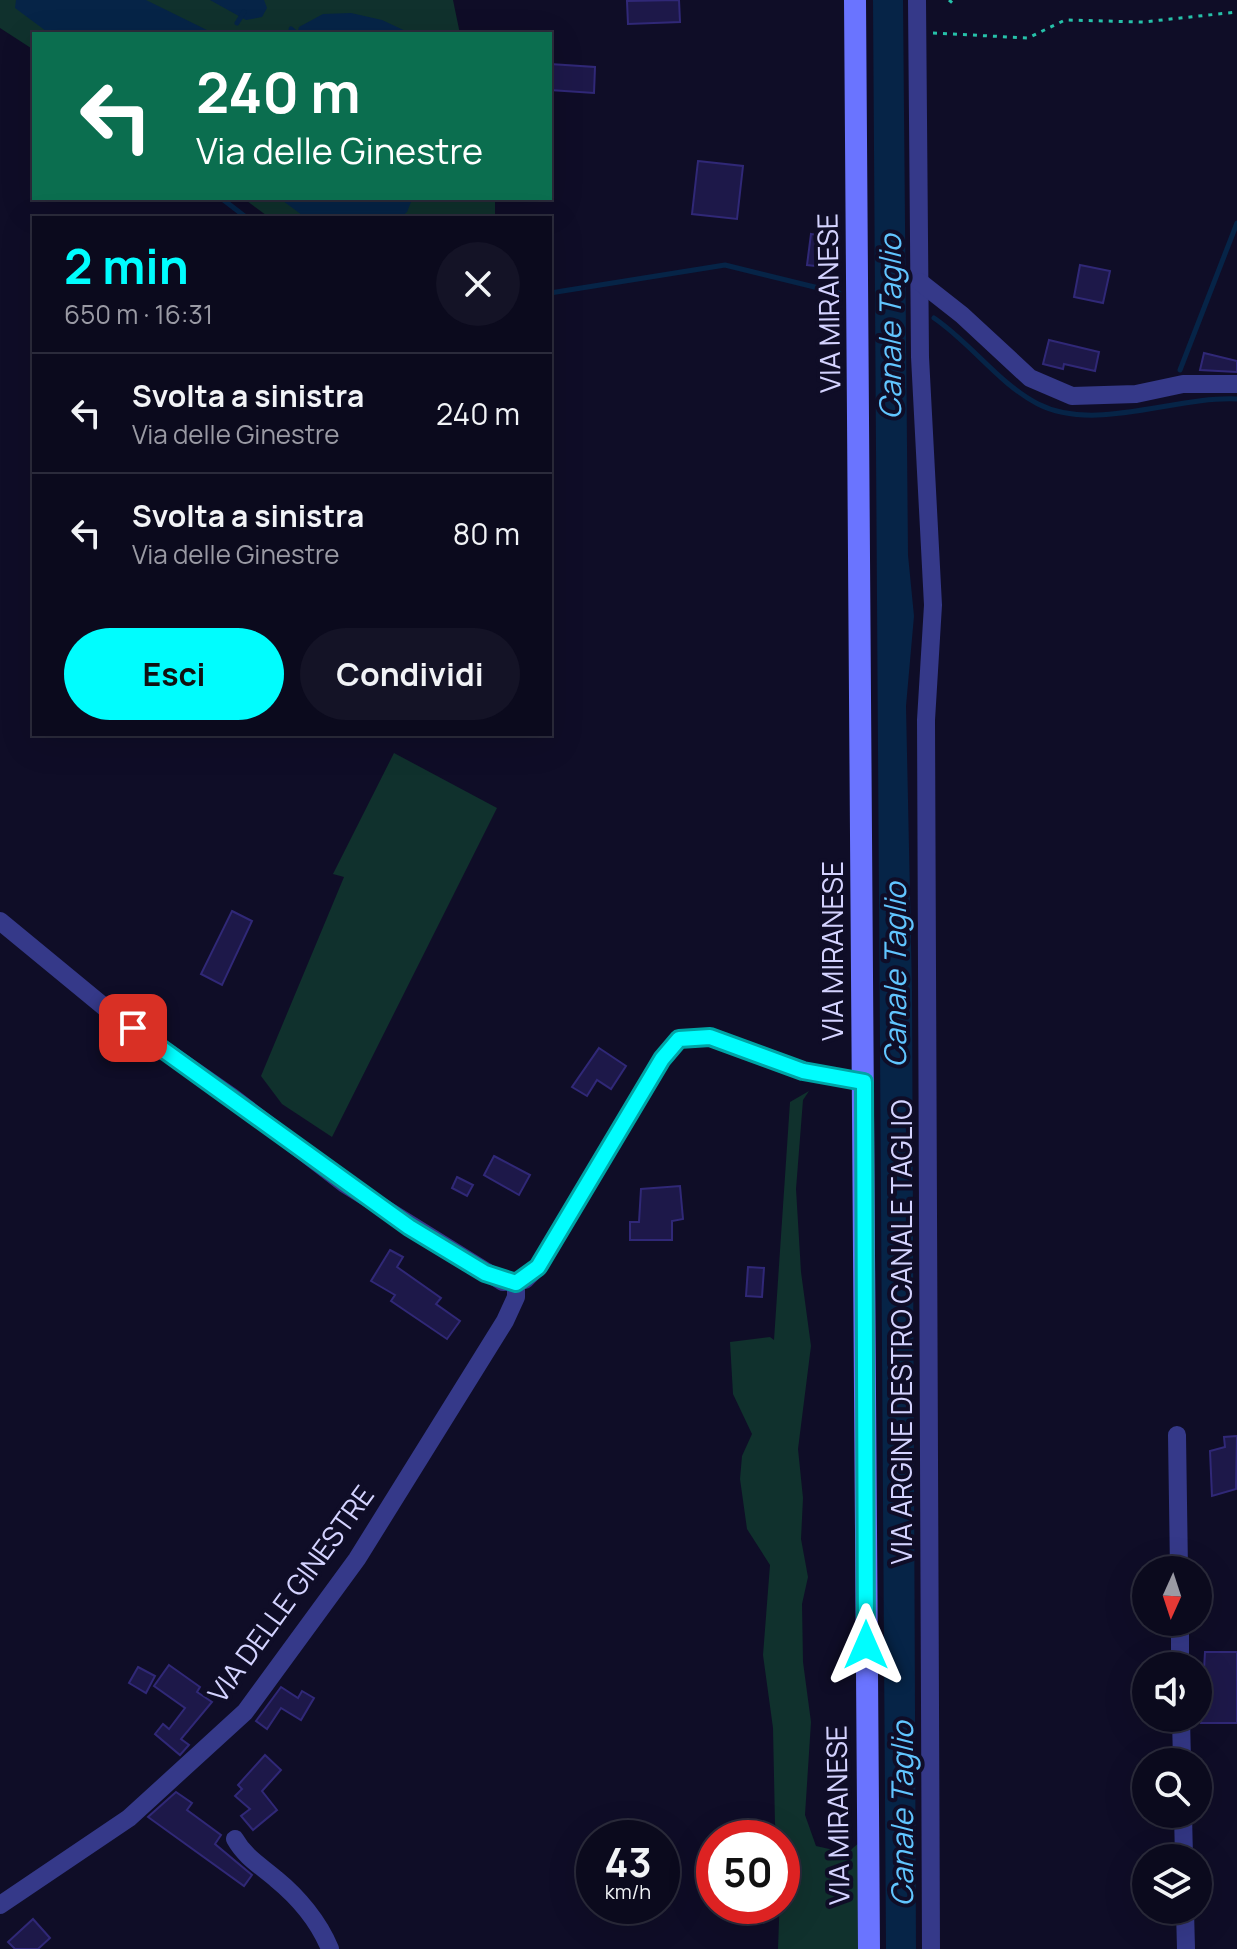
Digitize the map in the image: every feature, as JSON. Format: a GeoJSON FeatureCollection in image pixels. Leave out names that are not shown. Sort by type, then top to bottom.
{"type":"FeatureCollection","features":[{"type":"Feature","properties":{"kind":"main road","name":"VIA MIRANESE"},"geometry":{"type":"LineString","coordinates":[[855,0],[869,1949]]}},
{"type":"Feature","properties":{"kind":"street","name":"VIA ARGINE DESTRO CANALE TAGLIO"},"geometry":{"type":"LineString","coordinates":[[917,0],[923,437],[929,492],[933,605],[926,720],[931,1949]]}},
{"type":"Feature","properties":{"kind":"street"},"geometry":{"type":"LineString","coordinates":[[920,282],[962,315],[1030,378],[1072,396],[1136,394],[1183,384],[1237,384]]}},
{"type":"Feature","properties":{"kind":"street"},"geometry":{"type":"LineString","coordinates":[[0,921],[114,1015],[232,1097],[345,1184],[485,1273],[516,1283],[538,1267],[662,1059],[679,1039],[710,1037],[803,1071],[864,1082]]}},
{"type":"Feature","properties":{"kind":"street","name":"VIA DELLE GINESTRE"},"geometry":{"type":"LineString","coordinates":[[0,1905],[129,1818],[245,1712],[357,1559],[505,1321],[516,1297],[516,1283]]}},
{"type":"Feature","properties":{"kind":"street"},"geometry":{"type":"LineString","coordinates":[[1177,1435],[1179,1556]]}},
{"type":"Feature","properties":{"kind":"street"},"geometry":{"type":"LineString","coordinates":[[235,1839],[246,1855],[297,1899],[321,1930],[330,1949]]}},
{"type":"Feature","properties":{"kind":"street"},"geometry":{"type":"LineString","coordinates":[[1185,1924],[1186,1949]]}},
{"type":"Feature","properties":{"kind":"path"},"geometry":{"type":"LineString","coordinates":[[949,0],[955,5]]}},
{"type":"Feature","properties":{"kind":"path"},"geometry":{"type":"LineString","coordinates":[[918,32],[1028,38],[1065,20],[1143,22],[1237,12]]}},
{"type":"Feature","properties":{"kind":"green space"},"geometry":{"type":"Polygon","coordinates":[[[0,0],[453,0],[460,32],[32,32],[32,49],[0,28],[0,0]]]}},
{"type":"Feature","properties":{"kind":"green space"},"geometry":{"type":"Polygon","coordinates":[[[246,200],[495,200],[495,216],[267,216],[246,200]]]}},
{"type":"Feature","properties":{"kind":"green space"},"geometry":{"type":"Polygon","coordinates":[[[394,753],[497,808],[332,1137],[282,1104],[261,1076],[344,877],[333,874],[394,753]]]}},
{"type":"Feature","properties":{"kind":"green space"},"geometry":{"type":"Polygon","coordinates":[[[809,1091],[803,1100],[796,1189],[801,1272],[811,1346],[798,1449],[803,1498],[801,1539],[808,1577],[802,1604],[803,1662],[811,1722],[805,1815],[816,1846],[847,1853],[860,1842],[861,1949],[778,1949],[779,1924],[800,1924],[800,1820],[775,1820],[773,1728],[763,1655],[770,1565],[747,1529],[740,1479],[742,1456],[752,1434],[733,1394],[730,1342],[770,1337],[774,1340],[790,1102],[809,1091]]]}},
{"type":"Feature","properties":{"kind":"water"},"geometry":{"type":"Polygon","coordinates":[[[16,0],[146,0],[211,32],[47,32],[15,8],[16,0]]]}},
{"type":"Feature","properties":{"kind":"water"},"geometry":{"type":"Polygon","coordinates":[[[210,0],[264,0],[267,8],[262,17],[246,20],[210,0]]]}},
{"type":"Feature","properties":{"kind":"water","name":"Canale Taglio"},"geometry":{"type":"Polygon","coordinates":[[[873,0],[903,0],[908,555],[914,616],[906,706],[912,990],[916,1949],[886,1949],[873,0]]]}},
{"type":"Feature","properties":{"kind":"water"},"geometry":{"type":"Polygon","coordinates":[[[351,13],[382,20],[408,32],[298,32],[299,27],[323,14],[351,13]]]}},
{"type":"Feature","properties":{"kind":"water"},"geometry":{"type":"Polygon","coordinates":[[[282,200],[411,202],[402,216],[303,216],[282,200]]]}},
{"type":"Feature","properties":{"kind":"building"},"geometry":{"type":"Polygon","coordinates":[[[679,0],[680,22],[628,24],[627,1],[679,0]]]}},
{"type":"Feature","properties":{"kind":"building"},"geometry":{"type":"Polygon","coordinates":[[[552,64],[595,67],[594,93],[552,90],[552,64]]]}},
{"type":"Feature","properties":{"kind":"building"},"geometry":{"type":"Polygon","coordinates":[[[698,161],[743,166],[737,219],[692,214],[698,161]]]}},
{"type":"Feature","properties":{"kind":"building"},"geometry":{"type":"Polygon","coordinates":[[[811,234],[828,237],[825,267],[807,265],[811,234]]]}},
{"type":"Feature","properties":{"kind":"building"},"geometry":{"type":"Polygon","coordinates":[[[1080,265],[1110,271],[1103,303],[1074,297],[1080,265]]]}},
{"type":"Feature","properties":{"kind":"building"},"geometry":{"type":"Polygon","coordinates":[[[1049,340],[1099,352],[1095,371],[1064,364],[1063,369],[1043,364],[1049,340]]]}},
{"type":"Feature","properties":{"kind":"building"},"geometry":{"type":"Polygon","coordinates":[[[1204,353],[1237,361],[1237,372],[1200,370],[1204,353]]]}},
{"type":"Feature","properties":{"kind":"building"},"geometry":{"type":"Polygon","coordinates":[[[232,911],[252,921],[222,985],[201,974],[232,911]]]}},
{"type":"Feature","properties":{"kind":"building"},"geometry":{"type":"Polygon","coordinates":[[[599,1048],[626,1066],[611,1089],[597,1080],[587,1096],[572,1087],[599,1048]]]}},
{"type":"Feature","properties":{"kind":"building"},"geometry":{"type":"Polygon","coordinates":[[[494,1156],[530,1175],[519,1195],[484,1175],[494,1156]]]}},
{"type":"Feature","properties":{"kind":"building"},"geometry":{"type":"Polygon","coordinates":[[[457,1177],[473,1185],[467,1196],[452,1188],[457,1177]]]}},
{"type":"Feature","properties":{"kind":"building"},"geometry":{"type":"Polygon","coordinates":[[[680,1186],[683,1219],[672,1221],[672,1240],[630,1240],[630,1222],[639,1222],[641,1189],[680,1186]]]}},
{"type":"Feature","properties":{"kind":"building"},"geometry":{"type":"Polygon","coordinates":[[[390,1250],[403,1257],[397,1267],[441,1298],[436,1304],[460,1321],[447,1339],[391,1301],[395,1295],[371,1281],[390,1250]]]}},
{"type":"Feature","properties":{"kind":"building"},"geometry":{"type":"Polygon","coordinates":[[[748,1267],[764,1268],[762,1297],[746,1296],[748,1267]]]}},
{"type":"Feature","properties":{"kind":"building"},"geometry":{"type":"Polygon","coordinates":[[[1237,1436],[1236,1489],[1212,1496],[1210,1451],[1225,1447],[1224,1437],[1237,1436]]]}},
{"type":"Feature","properties":{"kind":"building"},"geometry":{"type":"Polygon","coordinates":[[[1212,1652],[1237,1652],[1237,1723],[1212,1723],[1212,1652]]]}},
{"type":"Feature","properties":{"kind":"building"},"geometry":{"type":"Polygon","coordinates":[[[169,1665],[200,1687],[197,1692],[212,1702],[181,1739],[189,1745],[180,1755],[155,1734],[163,1724],[169,1729],[185,1708],[154,1686],[169,1665]]]}},
{"type":"Feature","properties":{"kind":"building"},"geometry":{"type":"Polygon","coordinates":[[[138,1667],[155,1676],[146,1693],[129,1683],[138,1667]]]}},
{"type":"Feature","properties":{"kind":"building"},"geometry":{"type":"Polygon","coordinates":[[[281,1687],[298,1698],[302,1691],[314,1698],[301,1720],[281,1708],[267,1729],[256,1721],[281,1687]]]}},
{"type":"Feature","properties":{"kind":"building"},"geometry":{"type":"Polygon","coordinates":[[[265,1755],[281,1770],[262,1791],[277,1810],[253,1830],[241,1816],[250,1809],[235,1796],[242,1789],[238,1785],[265,1755]]]}},
{"type":"Feature","properties":{"kind":"building"},"geometry":{"type":"Polygon","coordinates":[[[176,1792],[192,1803],[187,1810],[221,1835],[215,1844],[252,1875],[244,1886],[148,1817],[176,1792]]]}},
{"type":"Feature","properties":{"kind":"building"},"geometry":{"type":"Polygon","coordinates":[[[33,1919],[50,1938],[38,1949],[15,1949],[8,1942],[33,1919]]]}},
{"type":"Feature","properties":{"kind":"waterway"},"geometry":{"type":"LineString","coordinates":[[237,23],[244,12]]}},
{"type":"Feature","properties":{"kind":"waterway"},"geometry":{"type":"LineString","coordinates":[[291,29],[295,32]]}},
{"type":"Feature","properties":{"kind":"waterway"},"geometry":{"type":"LineString","coordinates":[[224,200],[244,216]]}},
{"type":"Feature","properties":{"kind":"waterway"},"geometry":{"type":"LineString","coordinates":[[1180,370],[1237,223]]}},
{"type":"Feature","properties":{"kind":"waterway"},"geometry":{"type":"LineString","coordinates":[[552,293],[725,265],[839,293]]}},
{"type":"Feature","properties":{"kind":"waterway"},"geometry":{"type":"LineString","coordinates":[[934,318],[1010,386],[1038,404],[1060,412],[1110,414],[1237,399]]}},
{"type":"Feature","properties":{"kind":"route"},"geometry":{"type":"LineString","coordinates":[[133,1028],[232,1097],[345,1184],[409,1227],[485,1273],[503,1282],[516,1283],[525,1280],[538,1267],[662,1059],[679,1039],[710,1037],[803,1071],[864,1082],[866,1645]]}}]}
